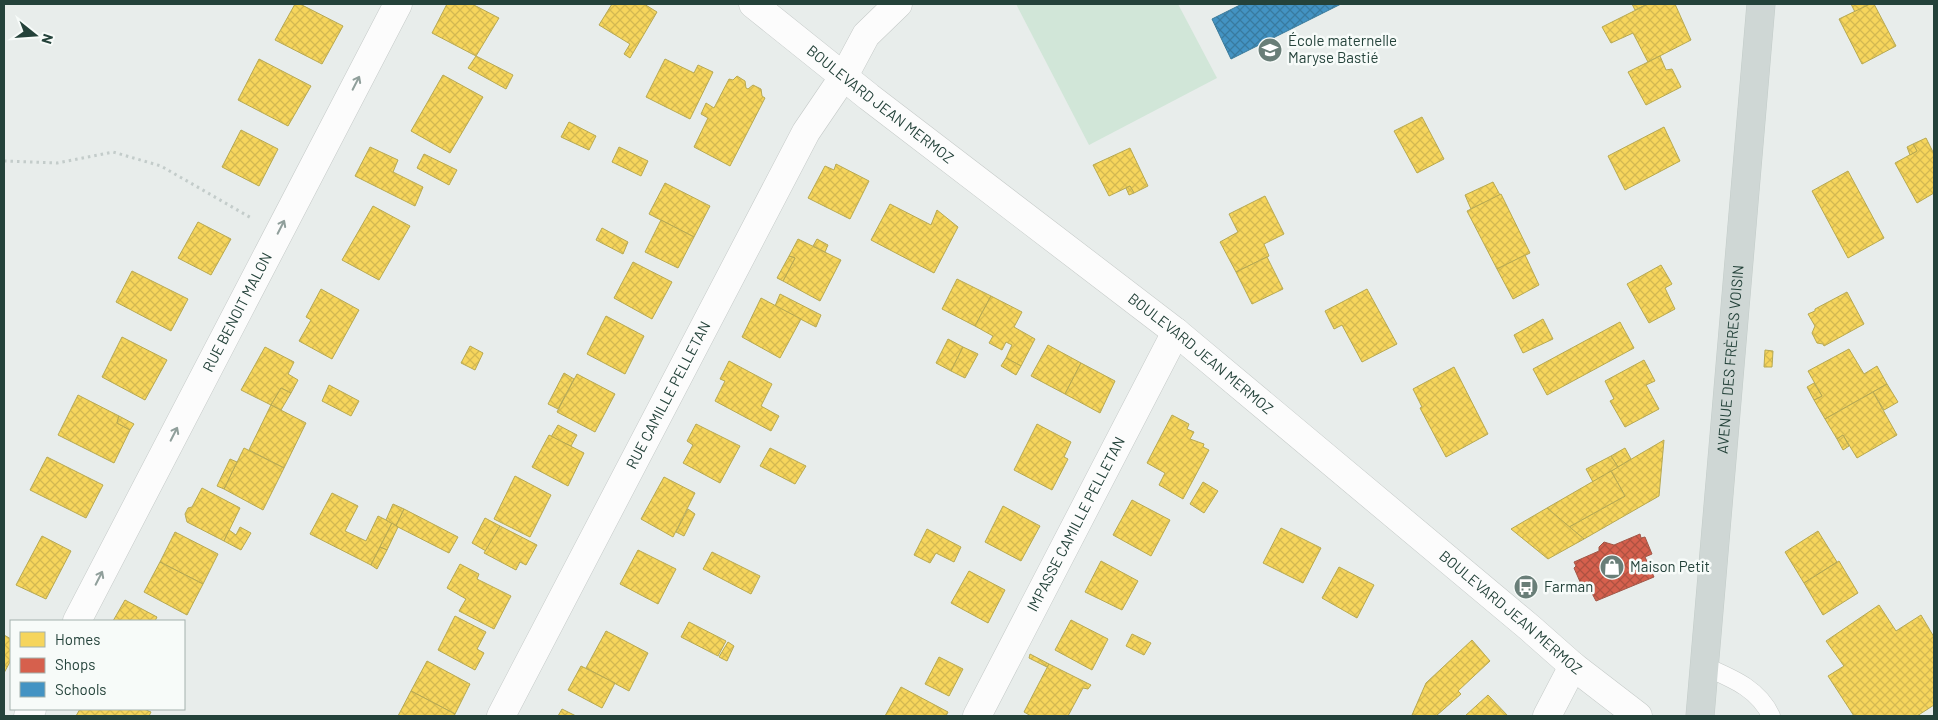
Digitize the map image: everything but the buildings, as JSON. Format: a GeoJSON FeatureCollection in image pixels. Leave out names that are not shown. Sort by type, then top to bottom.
{"type":"FeatureCollection","features":[{"type":"Feature","properties":{"kind":"main road","name":"AVENUE DES FRÈRES VOISIN"},"geometry":{"type":"LineString","coordinates":[[1700,716],[1761,4]]}},
{"type":"Feature","properties":{"kind":"street","name":"RUE BENOIT MALON"},"geometry":{"type":"LineString","coordinates":[[78,620],[398,4]]}},
{"type":"Feature","properties":{"kind":"street","name":"BOULEVARD JEAN MERMOZ"},"geometry":{"type":"LineString","coordinates":[[753,4],[1176,332],[1530,628],[1628,713]]}},
{"type":"Feature","properties":{"kind":"street","name":"RUE CAMILLE PELLETAN"},"geometry":{"type":"LineString","coordinates":[[502,716],[806,132],[844,76],[866,35],[898,4]]}},
{"type":"Feature","properties":{"kind":"street","name":"IMPASSE CAMILLE PELLETAN"},"geometry":{"type":"LineString","coordinates":[[977,716],[1176,332]]}},
{"type":"Feature","properties":{"kind":"street"},"geometry":{"type":"LineString","coordinates":[[1547,716],[1573,666]]}},
{"type":"Feature","properties":{"kind":"lane"},"geometry":{"type":"LineString","coordinates":[[1704,666],[1746,686],[1753,692],[1771,716]]}},
{"type":"Feature","properties":{"kind":"path"},"geometry":{"type":"LineString","coordinates":[[4,161],[57,163],[113,152],[162,166],[279,233]]}},
{"type":"Feature","properties":{"kind":"green space"},"geometry":{"type":"Polygon","coordinates":[[[1016,4],[1178,4],[1217,78],[1089,145],[1016,4]]]}},
{"type":"Feature","properties":{"kind":"place","name":"École maternelle Maryse Bastié"},"geometry":{"type":"Point","coordinates":[1270,50]}},
{"type":"Feature","properties":{"kind":"place","name":"Maison Petit"},"geometry":{"type":"Point","coordinates":[1612,567]}},
{"type":"Feature","properties":{"kind":"place","name":"Farman"},"geometry":{"type":"Point","coordinates":[1526,587]}}]}
